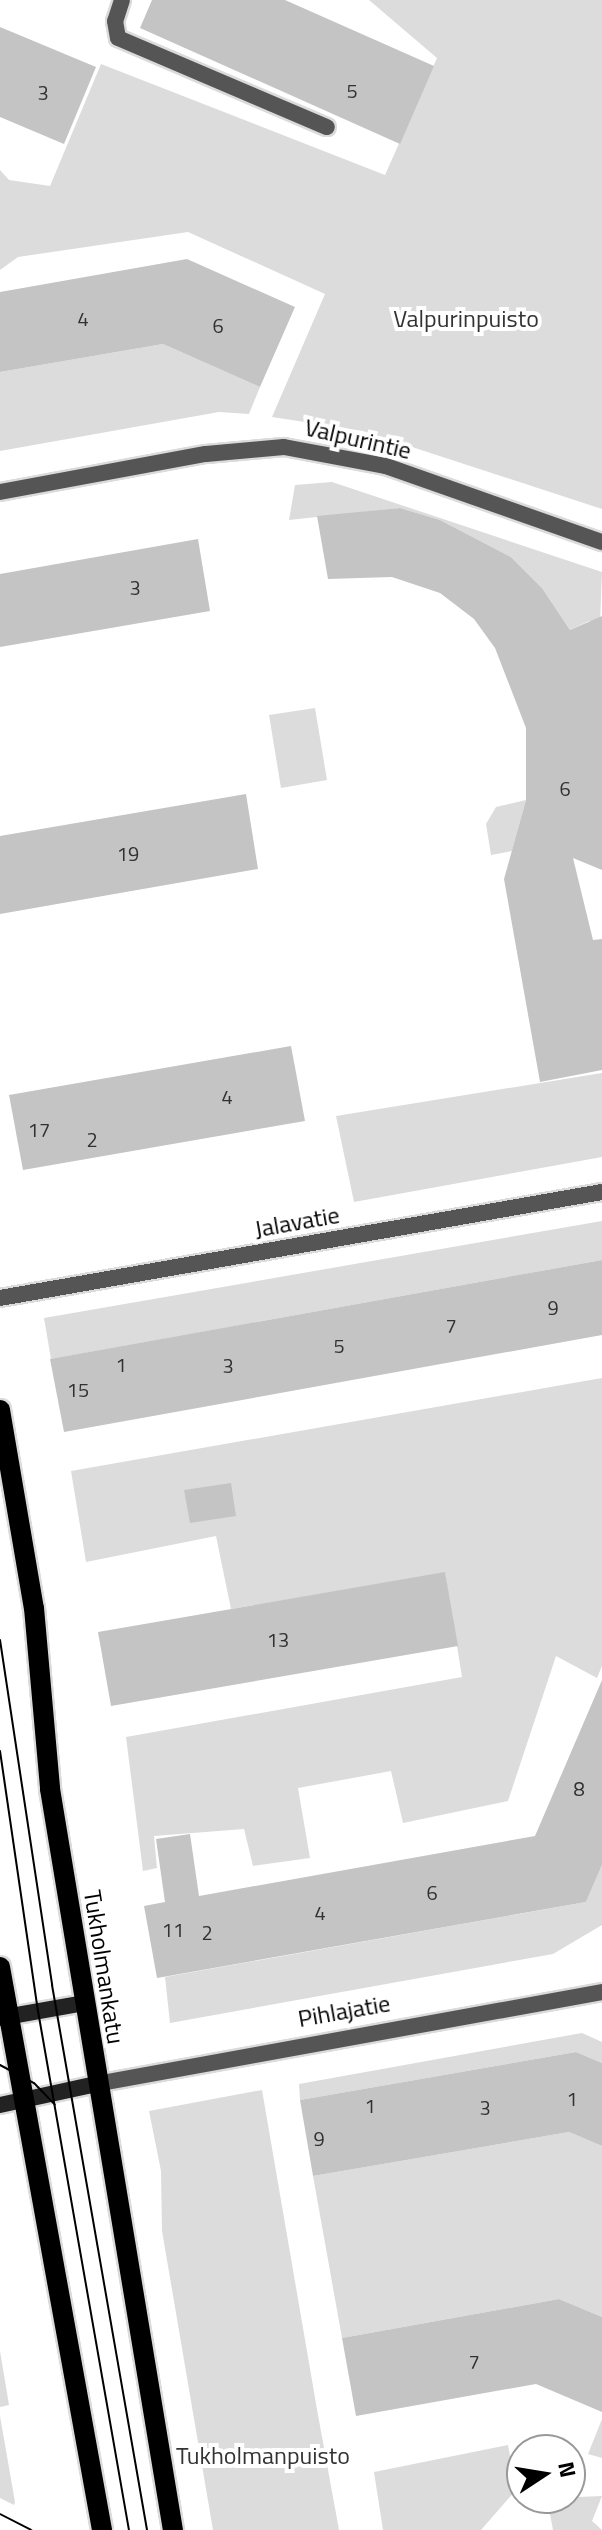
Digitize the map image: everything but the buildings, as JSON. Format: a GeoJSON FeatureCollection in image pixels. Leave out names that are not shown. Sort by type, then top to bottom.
{"type":"FeatureCollection","features":[{"type":"Feature","properties":{"kind":"main road","name":"Tukholmankatu"},"geometry":{"type":"LineString","coordinates":[[0,1410],[34,1608],[50,1789],[96,2084],[173,2530]]}},
{"type":"Feature","properties":{"kind":"main road"},"geometry":{"type":"LineString","coordinates":[[0,1967],[4,2017],[24,2100],[102,2530]]}},
{"type":"Feature","properties":{"kind":"main road"},"geometry":{"type":"LineString","coordinates":[[4,2017],[84,2003]]}},
{"type":"Feature","properties":{"kind":"main road"},"geometry":{"type":"LineString","coordinates":[[0,2105],[96,2084]]}},
{"type":"Feature","properties":{"kind":"street"},"geometry":{"type":"LineString","coordinates":[[122,0],[115,21],[118,38],[327,127]]}},
{"type":"Feature","properties":{"kind":"street","name":"Valpurintie"},"geometry":{"type":"LineString","coordinates":[[0,492],[206,454],[284,447],[386,466],[602,542]]}},
{"type":"Feature","properties":{"kind":"street","name":"Jalavatie"},"geometry":{"type":"LineString","coordinates":[[0,1298],[602,1192]]}},
{"type":"Feature","properties":{"kind":"street","name":"Pihlajatie"},"geometry":{"type":"LineString","coordinates":[[96,2084],[602,1992]]}},
{"type":"Feature","properties":{"kind":"green space","name":"Valpurinpuisto"},"geometry":{"type":"Polygon","coordinates":[[[369,0],[602,0],[602,509],[363,431],[272,417],[325,294],[188,232],[18,257],[0,270],[0,170],[9,180],[50,186],[101,64],[385,175],[437,58],[369,0]]]}},
{"type":"Feature","properties":{"kind":"green space"},"geometry":{"type":"Polygon","coordinates":[[[163,344],[260,387],[249,414],[219,412],[0,451],[0,372],[163,344]]]}},
{"type":"Feature","properties":{"kind":"green space"},"geometry":{"type":"Polygon","coordinates":[[[332,482],[602,572],[600,624],[589,621],[570,630],[542,588],[511,557],[440,520],[400,508],[289,520],[295,485],[332,482]]]}},
{"type":"Feature","properties":{"kind":"green space"},"geometry":{"type":"Polygon","coordinates":[[[315,708],[327,780],[281,788],[269,715],[315,708]]]}},
{"type":"Feature","properties":{"kind":"green space"},"geometry":{"type":"Polygon","coordinates":[[[526,800],[512,851],[491,855],[486,824],[496,807],[526,800]]]}},
{"type":"Feature","properties":{"kind":"green space"},"geometry":{"type":"Polygon","coordinates":[[[602,1073],[602,1157],[354,1202],[336,1116],[602,1073]]]}},
{"type":"Feature","properties":{"kind":"green space"},"geometry":{"type":"Polygon","coordinates":[[[602,1221],[602,1260],[51,1359],[44,1318],[602,1221]]]}},
{"type":"Feature","properties":{"kind":"green space"},"geometry":{"type":"Polygon","coordinates":[[[602,1378],[602,1666],[597,1678],[556,1656],[508,1801],[403,1823],[391,1771],[298,1788],[310,1858],[253,1866],[244,1829],[154,1836],[157,1868],[143,1871],[126,1737],[462,1677],[445,1573],[231,1609],[216,1536],[86,1562],[71,1471],[602,1378]]]}},
{"type":"Feature","properties":{"kind":"green space"},"geometry":{"type":"Polygon","coordinates":[[[602,1865],[602,1925],[553,1954],[170,2023],[165,1977],[586,1902],[602,1865]]]}},
{"type":"Feature","properties":{"kind":"green space"},"geometry":{"type":"Polygon","coordinates":[[[582,2033],[602,2042],[602,2063],[576,2052],[300,2100],[299,2084],[582,2033]]]}},
{"type":"Feature","properties":{"kind":"green space","name":"Tukholmanpuisto"},"geometry":{"type":"Polygon","coordinates":[[[262,2090],[339,2530],[213,2530],[162,2231],[161,2171],[149,2111],[262,2090]]]}},
{"type":"Feature","properties":{"kind":"green space"},"geometry":{"type":"Polygon","coordinates":[[[569,2132],[602,2146],[602,2317],[559,2299],[342,2338],[313,2176],[569,2132]]]}},
{"type":"Feature","properties":{"kind":"green space"},"geometry":{"type":"Polygon","coordinates":[[[0,2351],[9,2405],[0,2407],[0,2351]]]}},
{"type":"Feature","properties":{"kind":"green space"},"geometry":{"type":"Polygon","coordinates":[[[0,2416],[15,2502],[14,2505],[0,2498],[0,2416]]]}},
{"type":"Feature","properties":{"kind":"green space"},"geometry":{"type":"Polygon","coordinates":[[[602,2419],[602,2458],[588,2454],[602,2419]]]}},
{"type":"Feature","properties":{"kind":"green space"},"geometry":{"type":"Polygon","coordinates":[[[506,2445],[506,2501],[481,2530],[383,2530],[374,2472],[506,2445]]]}},
{"type":"Feature","properties":{"kind":"green space"},"geometry":{"type":"Polygon","coordinates":[[[602,2496],[592,2521],[602,2530],[553,2530],[550,2514],[586,2514],[586,2497],[602,2496]]]}},
{"type":"Feature","properties":{"kind":"tram line"},"geometry":{"type":"LineString","coordinates":[[0,1640],[52,1985],[147,2530]]}},
{"type":"Feature","properties":{"kind":"tram line"},"geometry":{"type":"LineString","coordinates":[[0,1751],[38,2011],[129,2530]]}},
{"type":"Feature","properties":{"kind":"tram line"},"geometry":{"type":"LineString","coordinates":[[0,2065],[34,2083],[55,2105]]}},
{"type":"Feature","properties":{"kind":"tram line"},"geometry":{"type":"LineString","coordinates":[[0,2514],[31,2530]]}}]}
